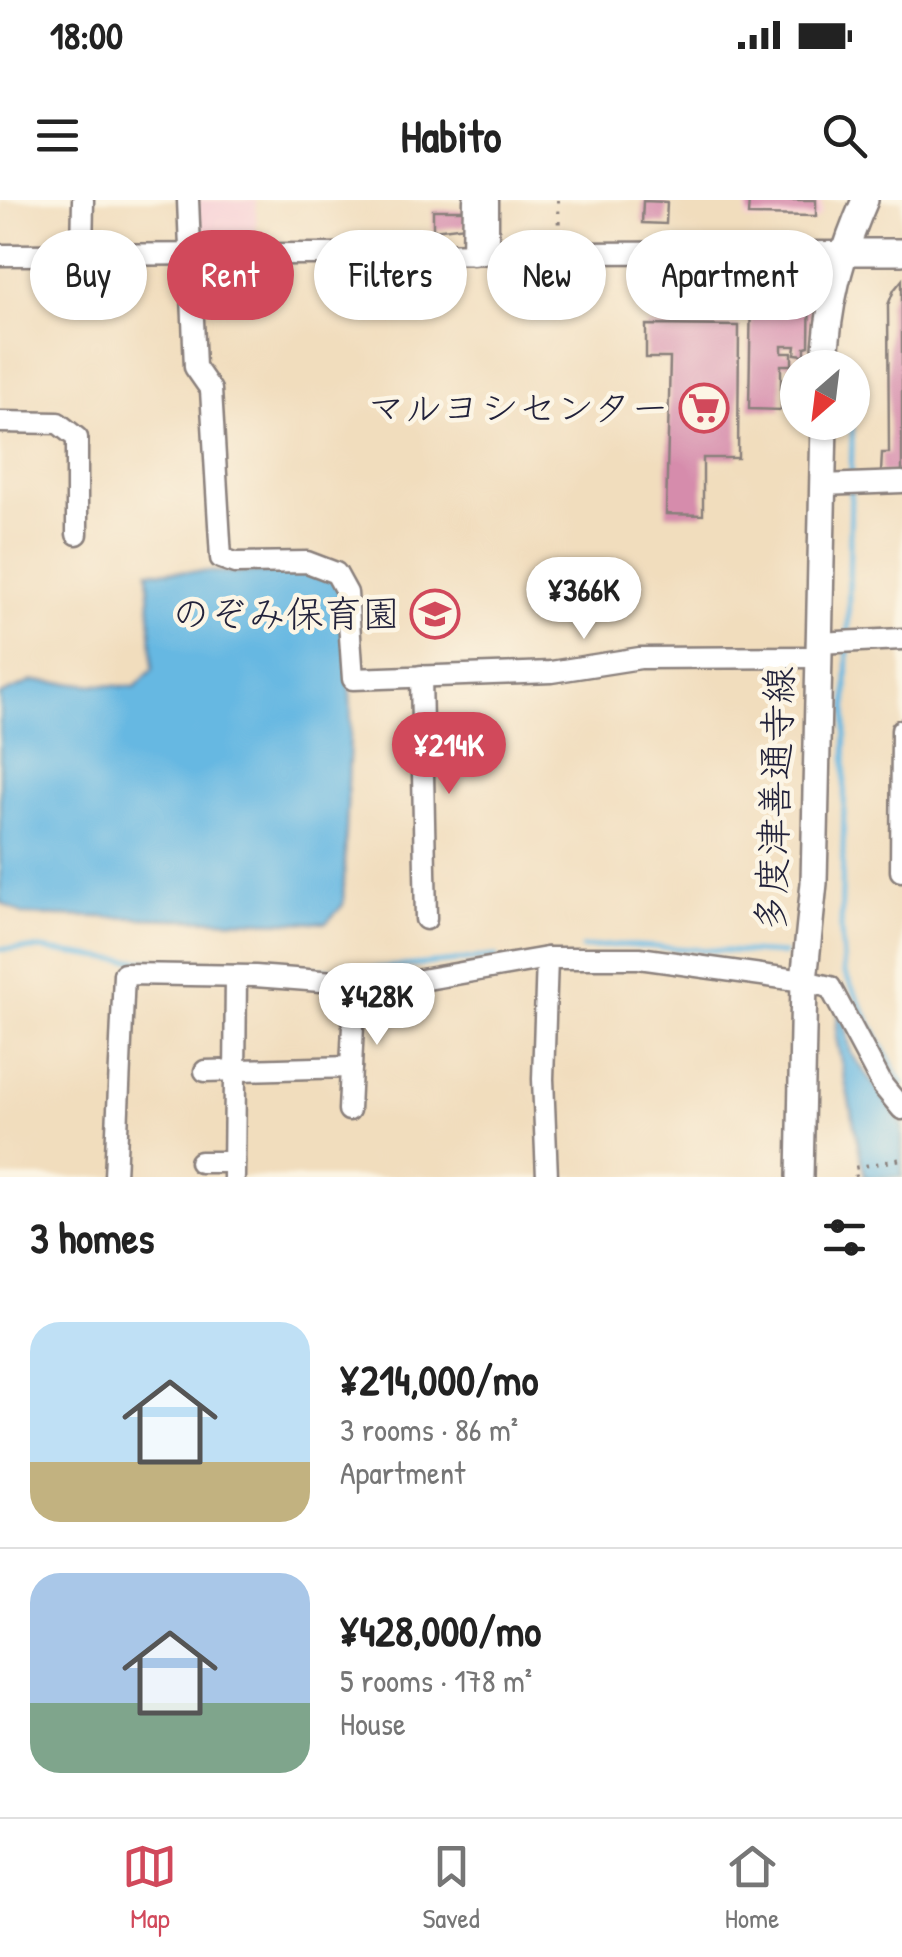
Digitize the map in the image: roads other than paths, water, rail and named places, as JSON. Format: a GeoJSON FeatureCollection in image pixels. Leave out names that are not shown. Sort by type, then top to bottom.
{"type":"FeatureCollection","features":[{"type":"Feature","properties":{"kind":"main road"},"geometry":{"type":"LineString","coordinates":[[825,350],[826,325],[842,252],[865,200]]}},
{"type":"Feature","properties":{"kind":"main road"},"geometry":{"type":"LineString","coordinates":[[842,252],[902,252]]}},
{"type":"Feature","properties":{"kind":"main road","name":"多度津善通寺線"},"geometry":{"type":"LineString","coordinates":[[800,1177],[804,981],[833,647],[842,485],[829,440]]}},
{"type":"Feature","properties":{"kind":"street"},"geometry":{"type":"LineString","coordinates":[[82,200],[82,230]]}},
{"type":"Feature","properties":{"kind":"street"},"geometry":{"type":"LineString","coordinates":[[188,200],[190,230]]}},
{"type":"Feature","properties":{"kind":"street"},"geometry":{"type":"LineString","coordinates":[[474,200],[481,254]]}},
{"type":"Feature","properties":{"kind":"street"},"geometry":{"type":"LineString","coordinates":[[481,254],[488,200]]}},
{"type":"Feature","properties":{"kind":"street"},"geometry":{"type":"LineString","coordinates":[[294,254],[842,252]]}},
{"type":"Feature","properties":{"kind":"street"},"geometry":{"type":"LineString","coordinates":[[0,255],[30,255]]}},
{"type":"Feature","properties":{"kind":"street"},"geometry":{"type":"LineString","coordinates":[[193,320],[195,367],[211,390],[220,558],[235,564],[307,562],[336,573],[347,593],[353,679],[551,672],[640,658],[902,639]]}},
{"type":"Feature","properties":{"kind":"street"},"geometry":{"type":"LineString","coordinates":[[0,422],[58,423],[77,438],[77,534]]}},
{"type":"Feature","properties":{"kind":"street"},"geometry":{"type":"LineString","coordinates":[[842,485],[902,482]]}},
{"type":"Feature","properties":{"kind":"street"},"geometry":{"type":"LineString","coordinates":[[422,676],[426,919]]}},
{"type":"Feature","properties":{"kind":"street"},"geometry":{"type":"LineString","coordinates":[[900,871],[902,730]]}},
{"type":"Feature","properties":{"kind":"street"},"geometry":{"type":"LineString","coordinates":[[547,958],[543,1079],[547,1177]]}},
{"type":"Feature","properties":{"kind":"street"},"geometry":{"type":"LineString","coordinates":[[115,1177],[124,974],[236,976],[386,986],[547,958],[638,958],[804,981],[830,987],[876,1074],[902,1109]]}},
{"type":"Feature","properties":{"kind":"street"},"geometry":{"type":"LineString","coordinates":[[200,1162],[234,1169],[236,976]]}},
{"type":"Feature","properties":{"kind":"street"},"geometry":{"type":"LineString","coordinates":[[350,1110],[355,984]]}},
{"type":"Feature","properties":{"kind":"street"},"geometry":{"type":"LineString","coordinates":[[205,1070],[352,1068]]}},
{"type":"Feature","properties":{"kind":"water"},"geometry":{"type":"Polygon","coordinates":[[[148,571],[314,573],[336,580],[344,594],[351,711],[343,905],[326,923],[24,915],[0,902],[0,695],[33,681],[135,687],[153,669],[148,571]]]}},
{"type":"Feature","properties":{"kind":"water"},"geometry":{"type":"Polygon","coordinates":[[[838,1012],[845,1022],[851,1053],[902,1124],[902,1177],[865,1177],[836,1037],[838,1012]]]}},
{"type":"Feature","properties":{"kind":"waterway"},"geometry":{"type":"LineString","coordinates":[[851,480],[852,440]]}},
{"type":"Feature","properties":{"kind":"waterway"},"geometry":{"type":"LineString","coordinates":[[848,635],[851,491]]}},
{"type":"Feature","properties":{"kind":"waterway"},"geometry":{"type":"LineString","coordinates":[[848,646],[841,930],[844,972],[902,1084]]}},
{"type":"Feature","properties":{"kind":"waterway"},"geometry":{"type":"LineString","coordinates":[[582,948],[619,945],[784,954]]}},
{"type":"Feature","properties":{"kind":"waterway"},"geometry":{"type":"LineString","coordinates":[[0,949],[41,949],[111,959],[352,971],[496,957]]}},
{"type":"Feature","properties":{"kind":"place","name":"マルヨシセンター"},"geometry":{"type":"Point","coordinates":[704,408]}},
{"type":"Feature","properties":{"kind":"place","name":"のぞみ保育園"},"geometry":{"type":"Point","coordinates":[435,614]}}]}
